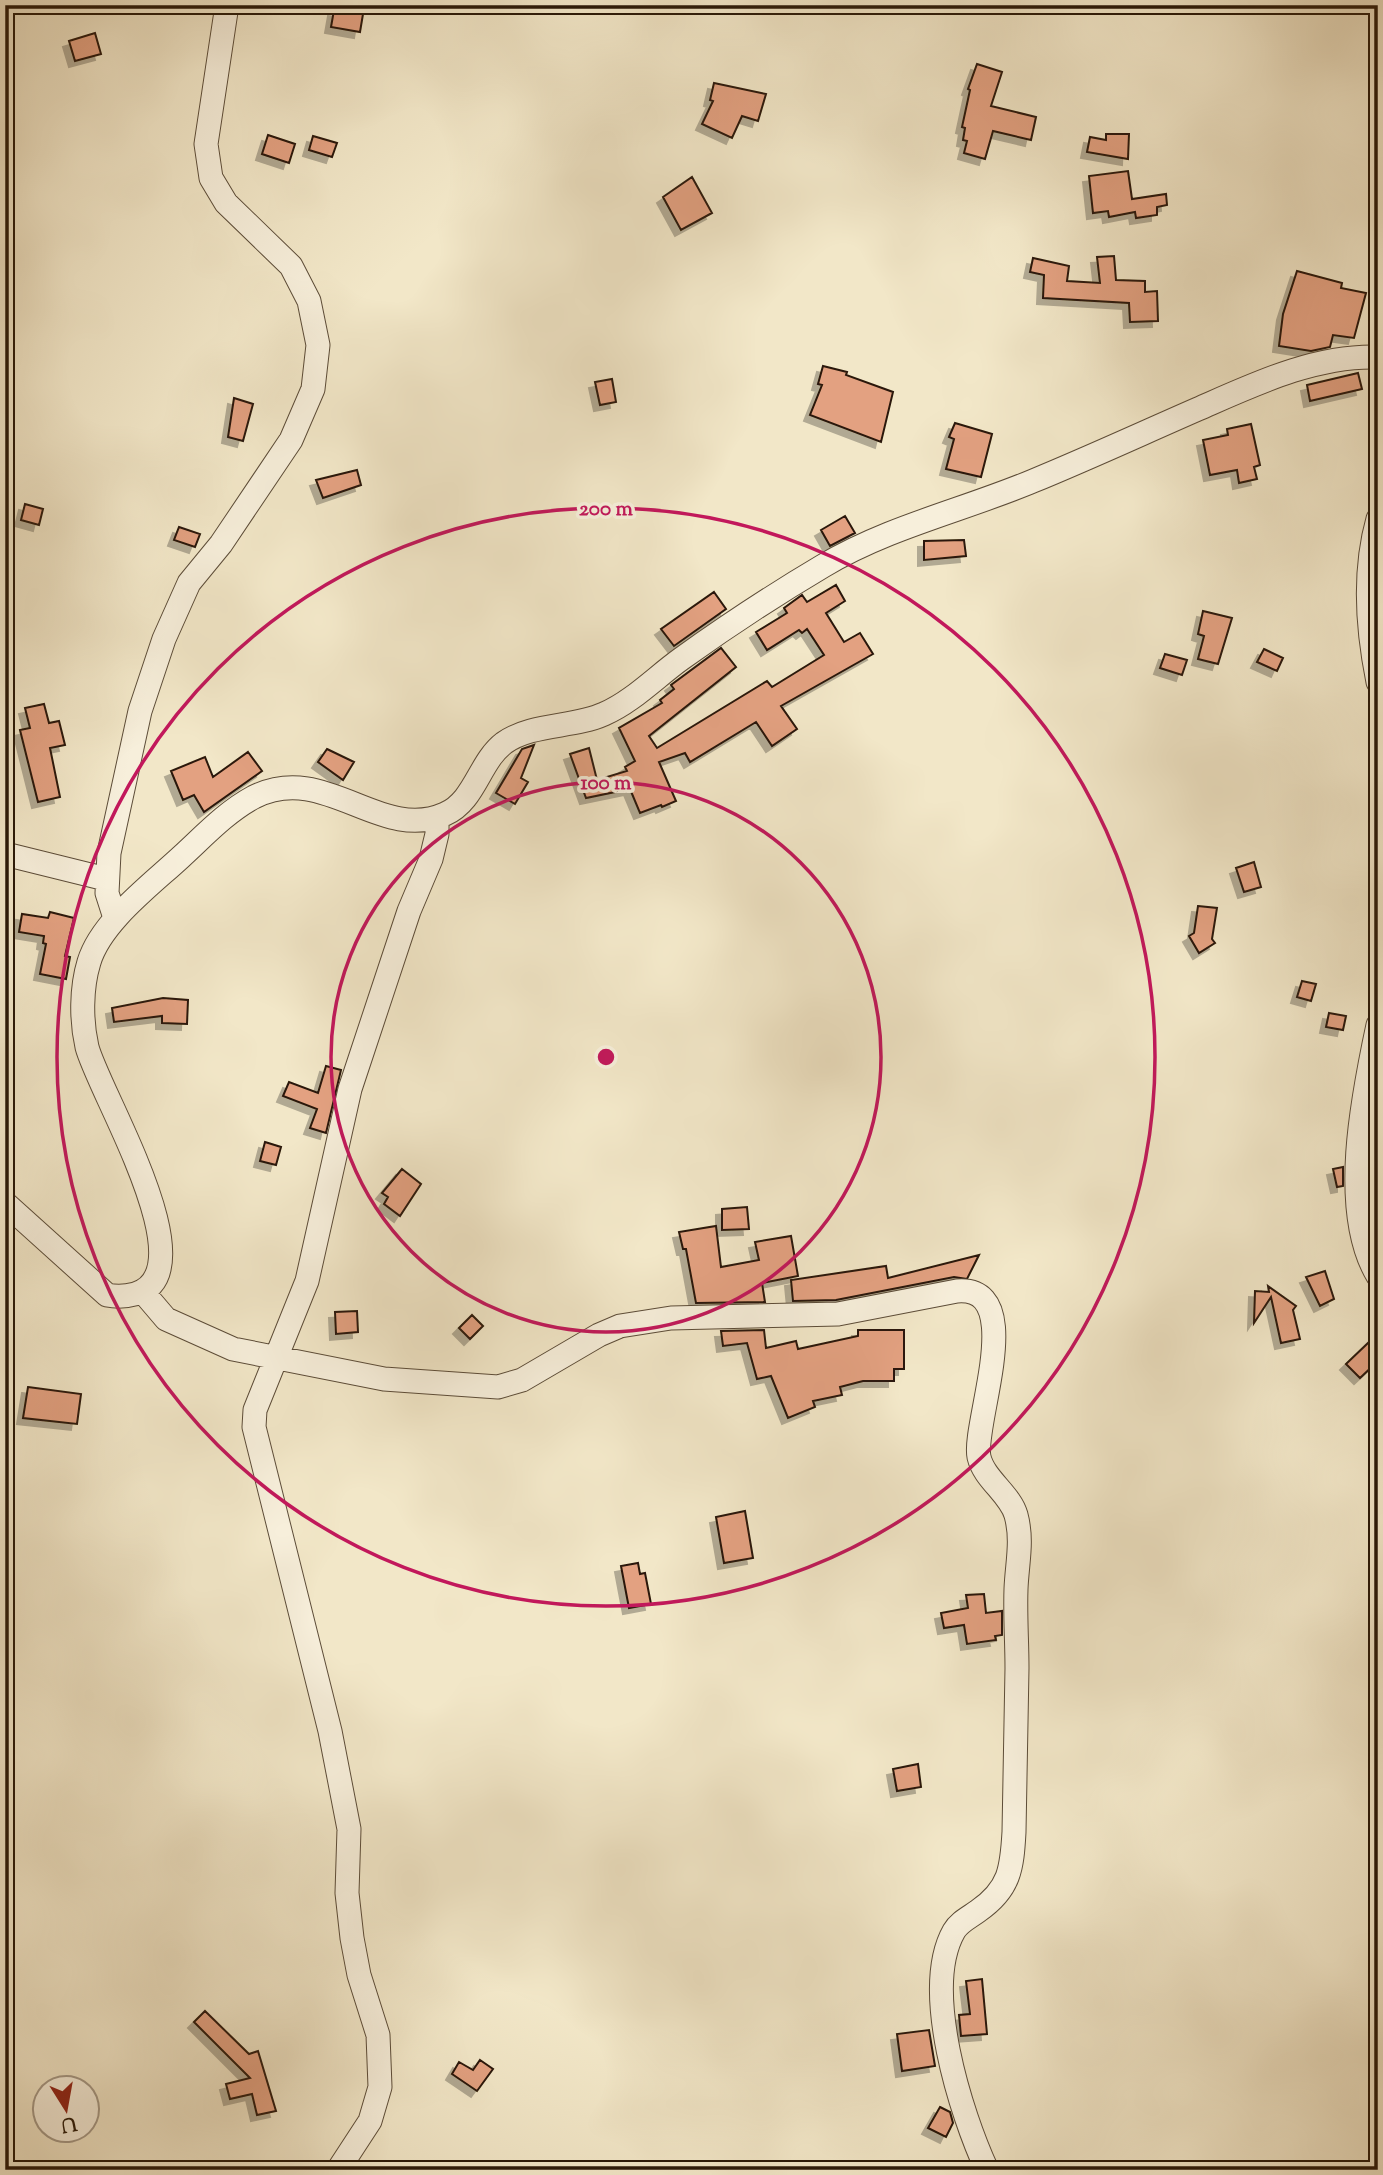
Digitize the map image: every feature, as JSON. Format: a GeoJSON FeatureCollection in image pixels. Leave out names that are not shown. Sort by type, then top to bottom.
{"type":"FeatureCollection","features":[{"type":"Feature","properties":{"kind":"street"},"geometry":{"type":"LineString","coordinates":[[115,918],[106,879],[140,711],[169,628],[189,583],[221,544],[291,440],[313,389],[318,345],[309,301],[291,266],[226,203],[211,178],[206,144],[227,5]]}},
{"type":"Feature","properties":{"kind":"street"},"geometry":{"type":"LineString","coordinates":[[5,1203],[107,1294],[123,1297],[143,1292],[154,1284],[162,1262],[156,1218],[142,1176],[87,1046],[83,1005],[89,960],[115,918],[229,813],[258,795],[293,785],[320,790],[380,814],[409,820],[437,818],[455,810],[471,791],[484,766],[505,743],[531,732],[603,715],[734,621],[842,555],[896,531],[1037,480],[1262,381],[1336,358],[1378,357]]}},
{"type":"Feature","properties":{"kind":"street"},"geometry":{"type":"LineString","coordinates":[[1378,519],[1370,547],[1367,593],[1378,682]]}},
{"type":"Feature","properties":{"kind":"street"},"geometry":{"type":"LineString","coordinates":[[338,2170],[370,2121],[380,2087],[378,2035],[359,1975],[352,1938],[347,1893],[349,1829],[330,1731],[254,1426],[256,1410],[275,1358],[307,1281],[350,1089],[409,911],[431,859],[437,834],[437,818]]}},
{"type":"Feature","properties":{"kind":"street"},"geometry":{"type":"LineString","coordinates":[[5,854],[106,879]]}},
{"type":"Feature","properties":{"kind":"street"},"geometry":{"type":"LineString","coordinates":[[1378,1025],[1361,1105],[1358,1181],[1362,1237],[1366,1255],[1378,1276]]}},
{"type":"Feature","properties":{"kind":"street"},"geometry":{"type":"LineString","coordinates":[[143,1292],[166,1319],[233,1349],[384,1379],[498,1387],[522,1380],[599,1335],[643,1322],[671,1318],[838,1314],[957,1291],[970,1290],[977,1294],[990,1314],[994,1362],[979,1443],[979,1459],[1016,1513],[1020,1540],[1016,1588],[1014,1832],[1012,1870],[993,1901],[955,1929],[947,1948],[943,1974],[944,2010],[953,2078],[968,2130],[987,2170]]}},
{"type":"Feature","properties":{"kind":"building"},"geometry":{"type":"Polygon","coordinates":[[[334,10],[363,14],[360,32],[331,27],[334,10]]]}},
{"type":"Feature","properties":{"kind":"building"},"geometry":{"type":"Polygon","coordinates":[[[95,33],[101,54],[75,61],[69,41],[95,33]]]}},
{"type":"Feature","properties":{"kind":"building"},"geometry":{"type":"Polygon","coordinates":[[[977,64],[1002,72],[991,106],[1036,117],[1031,140],[993,131],[985,159],[964,153],[967,141],[963,140],[965,128],[962,127],[970,90],[968,89],[977,64]]]}},
{"type":"Feature","properties":{"kind":"building"},"geometry":{"type":"Polygon","coordinates":[[[714,83],[766,94],[758,121],[742,116],[732,138],[702,124],[713,101],[710,100],[714,83]]]}},
{"type":"Feature","properties":{"kind":"building"},"geometry":{"type":"Polygon","coordinates":[[[1106,134],[1129,134],[1128,159],[1087,152],[1090,137],[1106,140],[1106,134]]]}},
{"type":"Feature","properties":{"kind":"building"},"geometry":{"type":"Polygon","coordinates":[[[268,135],[295,144],[289,163],[262,154],[268,135]]]}},
{"type":"Feature","properties":{"kind":"building"},"geometry":{"type":"Polygon","coordinates":[[[313,136],[337,143],[332,157],[309,150],[313,136]]]}},
{"type":"Feature","properties":{"kind":"building"},"geometry":{"type":"Polygon","coordinates":[[[1128,171],[1132,199],[1166,194],[1167,205],[1157,207],[1157,215],[1136,218],[1135,212],[1109,217],[1108,211],[1093,213],[1089,176],[1128,171]]]}},
{"type":"Feature","properties":{"kind":"building"},"geometry":{"type":"Polygon","coordinates":[[[692,177],[712,213],[681,230],[663,197],[692,177]]]}},
{"type":"Feature","properties":{"kind":"building"},"geometry":{"type":"Polygon","coordinates":[[[1114,256],[1116,280],[1145,281],[1145,292],[1157,291],[1158,321],[1130,322],[1129,303],[1043,298],[1044,275],[1030,272],[1033,258],[1069,266],[1067,281],[1100,283],[1097,257],[1114,256]]]}},
{"type":"Feature","properties":{"kind":"building"},"geometry":{"type":"Polygon","coordinates":[[[1297,271],[1342,283],[1341,288],[1366,293],[1354,338],[1333,335],[1330,347],[1311,351],[1279,346],[1283,314],[1297,271]]]}},
{"type":"Feature","properties":{"kind":"building"},"geometry":{"type":"Polygon","coordinates":[[[823,366],[847,372],[846,375],[893,392],[881,442],[810,415],[822,385],[818,384],[823,366]]]}},
{"type":"Feature","properties":{"kind":"building"},"geometry":{"type":"Polygon","coordinates":[[[1358,373],[1362,389],[1310,401],[1307,385],[1358,373]]]}},
{"type":"Feature","properties":{"kind":"building"},"geometry":{"type":"Polygon","coordinates":[[[612,379],[616,402],[600,405],[595,382],[612,379]]]}},
{"type":"Feature","properties":{"kind":"building"},"geometry":{"type":"Polygon","coordinates":[[[234,398],[253,404],[243,441],[228,437],[234,398]]]}},
{"type":"Feature","properties":{"kind":"building"},"geometry":{"type":"Polygon","coordinates":[[[955,423],[992,434],[981,477],[946,469],[954,439],[949,437],[955,423]]]}},
{"type":"Feature","properties":{"kind":"building"},"geometry":{"type":"Polygon","coordinates":[[[1251,424],[1260,465],[1254,467],[1257,479],[1239,483],[1237,470],[1210,475],[1203,440],[1228,435],[1227,429],[1251,424]]]}},
{"type":"Feature","properties":{"kind":"building"},"geometry":{"type":"Polygon","coordinates":[[[357,470],[361,485],[323,498],[316,480],[357,470]]]}},
{"type":"Feature","properties":{"kind":"building"},"geometry":{"type":"Polygon","coordinates":[[[25,504],[43,509],[39,525],[21,520],[25,504]]]}},
{"type":"Feature","properties":{"kind":"building"},"geometry":{"type":"Polygon","coordinates":[[[845,516],[855,533],[830,546],[821,530],[845,516]]]}},
{"type":"Feature","properties":{"kind":"building"},"geometry":{"type":"Polygon","coordinates":[[[179,527],[200,534],[195,547],[174,540],[179,527]]]}},
{"type":"Feature","properties":{"kind":"building"},"geometry":{"type":"Polygon","coordinates":[[[964,540],[966,556],[924,560],[924,541],[964,540]]]}},
{"type":"Feature","properties":{"kind":"building"},"geometry":{"type":"Polygon","coordinates":[[[836,585],[845,601],[826,613],[844,642],[860,633],[873,654],[781,706],[797,729],[772,746],[756,722],[690,762],[685,753],[659,762],[676,801],[662,807],[661,805],[640,813],[630,789],[586,798],[570,754],[589,748],[597,780],[627,771],[625,767],[635,761],[619,728],[662,703],[660,700],[674,689],[671,685],[721,648],[736,667],[649,736],[657,748],[767,681],[772,687],[824,655],[807,629],[802,633],[799,630],[767,650],[756,632],[787,613],[784,608],[802,595],[807,602],[836,585]]]}},
{"type":"Feature","properties":{"kind":"building"},"geometry":{"type":"Polygon","coordinates":[[[714,592],[726,609],[674,646],[661,629],[714,592]]]}},
{"type":"Feature","properties":{"kind":"building"},"geometry":{"type":"Polygon","coordinates":[[[1203,611],[1232,618],[1218,664],[1198,659],[1204,636],[1198,634],[1203,611]]]}},
{"type":"Feature","properties":{"kind":"building"},"geometry":{"type":"Polygon","coordinates":[[[1264,649],[1283,658],[1277,671],[1257,662],[1264,649]]]}},
{"type":"Feature","properties":{"kind":"building"},"geometry":{"type":"Polygon","coordinates":[[[1165,654],[1187,660],[1182,675],[1160,668],[1165,654]]]}},
{"type":"Feature","properties":{"kind":"building"},"geometry":{"type":"Polygon","coordinates":[[[44,704],[49,723],[59,721],[65,745],[50,748],[60,797],[38,802],[20,730],[30,728],[25,708],[44,704]]]}},
{"type":"Feature","properties":{"kind":"building"},"geometry":{"type":"Polygon","coordinates":[[[534,745],[521,778],[528,782],[515,804],[496,793],[522,749],[534,745]]]}},
{"type":"Feature","properties":{"kind":"building"},"geometry":{"type":"Polygon","coordinates":[[[327,749],[354,762],[343,780],[318,762],[327,749]]]}},
{"type":"Feature","properties":{"kind":"building"},"geometry":{"type":"Polygon","coordinates":[[[248,752],[262,771],[204,812],[194,795],[183,800],[171,771],[205,757],[213,777],[248,752]]]}},
{"type":"Feature","properties":{"kind":"building"},"geometry":{"type":"Polygon","coordinates":[[[1254,862],[1261,887],[1244,892],[1236,868],[1254,862]]]}},
{"type":"Feature","properties":{"kind":"building"},"geometry":{"type":"Polygon","coordinates":[[[1198,906],[1217,908],[1212,939],[1215,943],[1199,953],[1189,936],[1194,933],[1198,906]]]}},
{"type":"Feature","properties":{"kind":"building"},"geometry":{"type":"Polygon","coordinates":[[[50,912],[74,918],[65,956],[70,957],[66,979],[40,974],[46,944],[43,943],[44,936],[19,932],[22,914],[48,918],[50,912]]]}},
{"type":"Feature","properties":{"kind":"building"},"geometry":{"type":"Polygon","coordinates":[[[1302,981],[1316,984],[1311,1001],[1297,997],[1302,981]]]}},
{"type":"Feature","properties":{"kind":"building"},"geometry":{"type":"Polygon","coordinates":[[[163,998],[188,1000],[187,1024],[162,1023],[162,1016],[114,1022],[112,1008],[163,998]]]}},
{"type":"Feature","properties":{"kind":"building"},"geometry":{"type":"Polygon","coordinates":[[[1329,1013],[1346,1016],[1343,1030],[1326,1027],[1329,1013]]]}},
{"type":"Feature","properties":{"kind":"building"},"geometry":{"type":"Polygon","coordinates":[[[326,1066],[341,1070],[326,1133],[310,1128],[317,1109],[283,1096],[289,1082],[318,1093],[326,1066]]]}},
{"type":"Feature","properties":{"kind":"building"},"geometry":{"type":"Polygon","coordinates":[[[265,1142],[281,1147],[276,1165],[260,1161],[265,1142]]]}},
{"type":"Feature","properties":{"kind":"building"},"geometry":{"type":"Polygon","coordinates":[[[1343,1167],[1343,1186],[1337,1187],[1333,1169],[1343,1167]]]}},
{"type":"Feature","properties":{"kind":"building"},"geometry":{"type":"Polygon","coordinates":[[[402,1169],[421,1184],[400,1216],[384,1204],[388,1197],[382,1193],[402,1169]]]}},
{"type":"Feature","properties":{"kind":"building"},"geometry":{"type":"Polygon","coordinates":[[[747,1207],[749,1229],[722,1230],[722,1209],[747,1207]]]}},
{"type":"Feature","properties":{"kind":"building"},"geometry":{"type":"Polygon","coordinates":[[[716,1226],[721,1267],[759,1260],[755,1242],[791,1236],[798,1276],[762,1283],[765,1302],[696,1303],[686,1249],[683,1249],[679,1232],[716,1226]]]}},
{"type":"Feature","properties":{"kind":"building"},"geometry":{"type":"Polygon","coordinates":[[[979,1255],[967,1279],[954,1277],[836,1300],[793,1301],[791,1280],[886,1266],[888,1278],[979,1255]]]}},
{"type":"Feature","properties":{"kind":"building"},"geometry":{"type":"Polygon","coordinates":[[[1325,1271],[1334,1299],[1320,1306],[1306,1277],[1325,1271]]]}},
{"type":"Feature","properties":{"kind":"building"},"geometry":{"type":"Polygon","coordinates":[[[1268,1286],[1296,1306],[1293,1310],[1300,1339],[1281,1343],[1271,1297],[1254,1323],[1255,1291],[1269,1292],[1268,1286]]]}},
{"type":"Feature","properties":{"kind":"building"},"geometry":{"type":"Polygon","coordinates":[[[357,1311],[358,1332],[336,1334],[335,1312],[357,1311]]]}},
{"type":"Feature","properties":{"kind":"building"},"geometry":{"type":"Polygon","coordinates":[[[472,1315],[483,1326],[470,1339],[459,1328],[472,1315]]]}},
{"type":"Feature","properties":{"kind":"building"},"geometry":{"type":"Polygon","coordinates":[[[764,1330],[766,1348],[796,1341],[798,1349],[858,1336],[858,1330],[904,1330],[904,1369],[894,1369],[894,1381],[863,1381],[840,1387],[842,1395],[813,1401],[815,1407],[788,1418],[771,1376],[757,1379],[747,1343],[723,1346],[721,1331],[764,1330]]]}},
{"type":"Feature","properties":{"kind":"building"},"geometry":{"type":"Polygon","coordinates":[[[1368,1343],[1378,1353],[1378,1361],[1360,1378],[1346,1364],[1368,1343]]]}},
{"type":"Feature","properties":{"kind":"building"},"geometry":{"type":"Polygon","coordinates":[[[28,1387],[81,1394],[77,1424],[23,1418],[28,1387]]]}},
{"type":"Feature","properties":{"kind":"building"},"geometry":{"type":"Polygon","coordinates":[[[745,1511],[753,1558],[724,1563],[716,1517],[745,1511]]]}},
{"type":"Feature","properties":{"kind":"building"},"geometry":{"type":"Polygon","coordinates":[[[638,1563],[640,1574],[645,1573],[651,1604],[629,1608],[621,1566],[638,1563]]]}},
{"type":"Feature","properties":{"kind":"building"},"geometry":{"type":"Polygon","coordinates":[[[984,1594],[986,1613],[1002,1611],[1002,1635],[995,1636],[996,1640],[967,1644],[964,1625],[944,1628],[941,1613],[968,1608],[966,1595],[984,1594]]]}},
{"type":"Feature","properties":{"kind":"building"},"geometry":{"type":"Polygon","coordinates":[[[918,1764],[921,1787],[897,1791],[893,1769],[918,1764]]]}},
{"type":"Feature","properties":{"kind":"building"},"geometry":{"type":"Polygon","coordinates":[[[982,1979],[987,2034],[961,2036],[959,2015],[970,2014],[966,1981],[982,1979]]]}},
{"type":"Feature","properties":{"kind":"building"},"geometry":{"type":"Polygon","coordinates":[[[205,2011],[249,2054],[258,2051],[276,2111],[257,2115],[252,2094],[230,2099],[226,2084],[250,2078],[194,2022],[205,2011]]]}},
{"type":"Feature","properties":{"kind":"building"},"geometry":{"type":"Polygon","coordinates":[[[929,2030],[935,2066],[902,2071],[897,2034],[929,2030]]]}},
{"type":"Feature","properties":{"kind":"building"},"geometry":{"type":"Polygon","coordinates":[[[480,2060],[493,2069],[477,2091],[452,2074],[459,2062],[473,2070],[480,2060]]]}},
{"type":"Feature","properties":{"kind":"building"},"geometry":{"type":"Polygon","coordinates":[[[940,2107],[950,2112],[953,2123],[946,2137],[928,2128],[940,2107]]]}}]}
